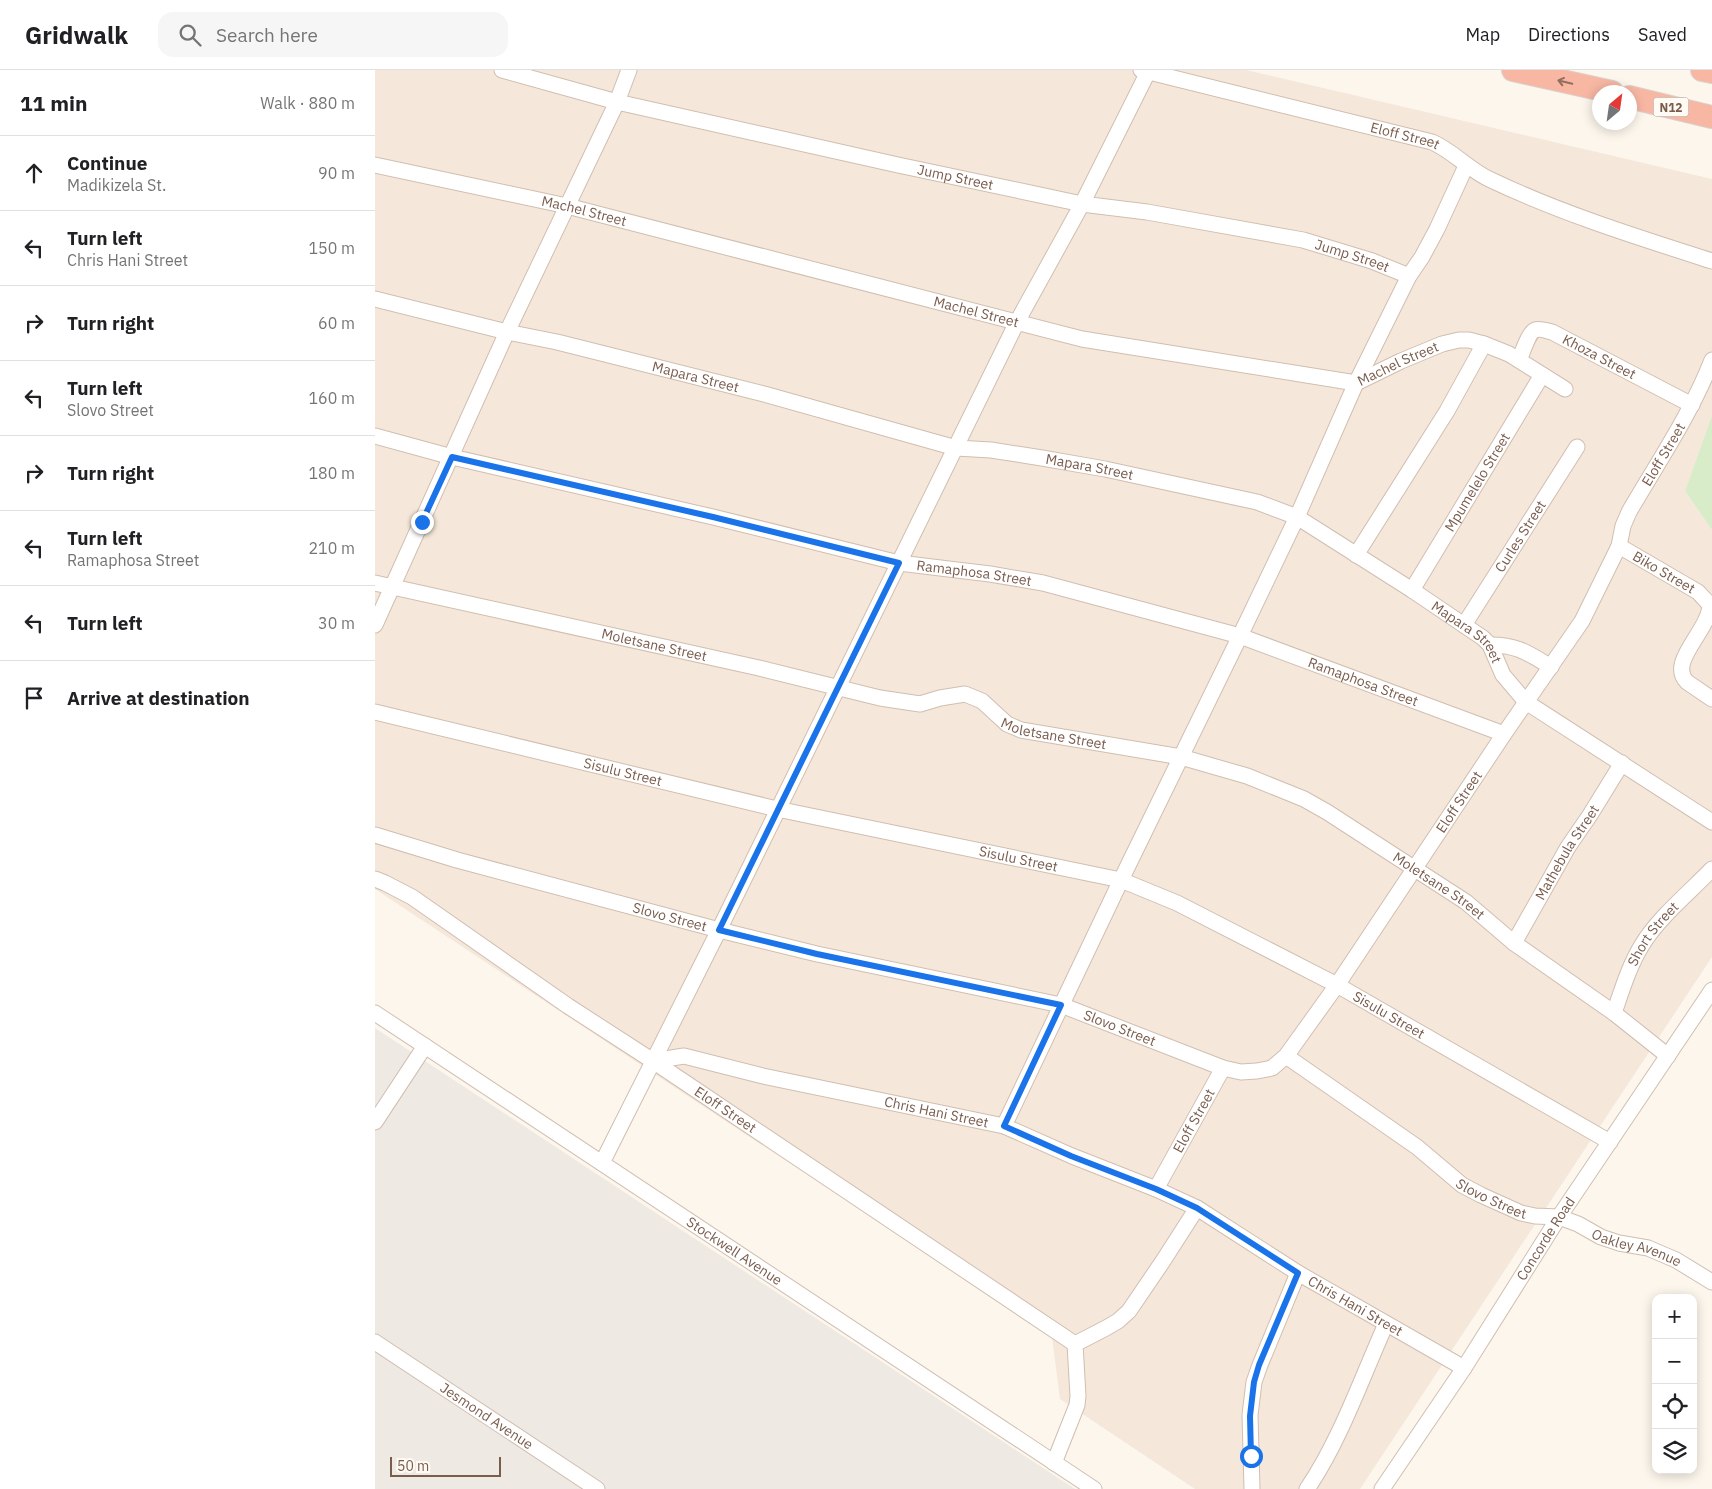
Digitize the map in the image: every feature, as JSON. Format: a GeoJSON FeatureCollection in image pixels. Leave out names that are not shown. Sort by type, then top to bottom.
{"type":"FeatureCollection","features":[{"type":"Feature","properties":{"kind":"highway"},"geometry":{"type":"LineString","coordinates":[[1513,70],[1592,88]]}},
{"type":"Feature","properties":{"kind":"highway"},"geometry":{"type":"LineString","coordinates":[[1703,70],[1712,72]]}},
{"type":"Feature","properties":{"kind":"highway","name":"N12"},"geometry":{"type":"LineString","coordinates":[[1637,99],[1712,117]]}},
{"type":"Feature","properties":{"kind":"street","name":"Jump Street"},"geometry":{"type":"LineString","coordinates":[[502,70],[617,102],[1083,204],[1147,212],[1303,240],[1372,261],[1409,276]]}},
{"type":"Feature","properties":{"kind":"street"},"geometry":{"type":"LineString","coordinates":[[375,625],[507,332],[617,102],[629,70]]}},
{"type":"Feature","properties":{"kind":"street"},"geometry":{"type":"LineString","coordinates":[[601,1163],[719,930],[1017,322],[1083,204],[1144,71]]}},
{"type":"Feature","properties":{"kind":"street","name":"Eloff Street"},"geometry":{"type":"LineString","coordinates":[[1144,71],[1432,142],[1451,152],[1466,166],[1488,179],[1634,236],[1712,261]]}},
{"type":"Feature","properties":{"kind":"street","name":"Machel Street"},"geometry":{"type":"LineString","coordinates":[[375,165],[567,206],[1082,339],[1356,383],[1401,361],[1451,341],[1469,340],[1484,344],[1519,360],[1565,389]]}},
{"type":"Feature","properties":{"kind":"street"},"geometry":{"type":"LineString","coordinates":[[1004,1126],[1297,517],[1356,383],[1409,276],[1422,257],[1437,228],[1466,166]]}},
{"type":"Feature","properties":{"kind":"street","name":"Mapara Street"},"geometry":{"type":"LineString","coordinates":[[375,299],[507,332],[566,344],[764,394],[956,448],[991,450],[1105,469],[1257,502],[1297,517],[1413,590],[1490,645],[1503,675],[1526,702],[1712,822]]}},
{"type":"Feature","properties":{"kind":"street","name":"Khoza Street"},"geometry":{"type":"LineString","coordinates":[[1519,360],[1532,332],[1545,330],[1692,405]]}},
{"type":"Feature","properties":{"kind":"street"},"geometry":{"type":"LineString","coordinates":[[1356,555],[1447,411],[1484,344]]}},
{"type":"Feature","properties":{"kind":"street","name":"Eloff Street"},"geometry":{"type":"LineString","coordinates":[[1156,1189],[1223,1068],[1241,1072],[1257,1071],[1272,1068],[1286,1056],[1337,985],[1503,734],[1551,667],[1588,611],[1619,546],[1623,526],[1629,512],[1692,405],[1712,360]]}},
{"type":"Feature","properties":{"kind":"street","name":"Mpumelelo Street"},"geometry":{"type":"LineString","coordinates":[[1413,590],[1542,375]]}},
{"type":"Feature","properties":{"kind":"street","name":"Ramaphosa Street"},"geometry":{"type":"LineString","coordinates":[[375,436],[452,457],[713,517],[899,563],[990,574],[1043,583],[1240,636],[1503,734]]}},
{"type":"Feature","properties":{"kind":"street","name":"Curles Street"},"geometry":{"type":"LineString","coordinates":[[1463,624],[1577,447]]}},
{"type":"Feature","properties":{"kind":"street","name":"Biko Street"},"geometry":{"type":"LineString","coordinates":[[1619,546],[1698,592],[1709,605],[1707,618],[1685,656],[1681,670],[1687,682],[1712,699]]}},
{"type":"Feature","properties":{"kind":"street","name":"Moletsane Street"},"geometry":{"type":"LineString","coordinates":[[375,583],[750,666],[880,698],[920,704],[940,698],[965,694],[982,701],[1007,724],[1021,730],[1181,757],[1247,776],[1304,799],[1415,868],[1466,902],[1514,944],[1614,1013],[1669,1056]]}},
{"type":"Feature","properties":{"kind":"street"},"geometry":{"type":"LineString","coordinates":[[1490,645],[1517,647],[1551,667]]}},
{"type":"Feature","properties":{"kind":"street","name":"Sisulu Street"},"geometry":{"type":"LineString","coordinates":[[375,712],[777,809],[1121,880],[1177,903],[1337,985],[1610,1142]]}},
{"type":"Feature","properties":{"kind":"street","name":"Mathebula Street"},"geometry":{"type":"LineString","coordinates":[[1514,944],[1568,847],[1622,763]]}},
{"type":"Feature","properties":{"kind":"street","name":"Slovo Street"},"geometry":{"type":"LineString","coordinates":[[375,835],[457,860],[719,930],[817,954],[1061,1005],[1223,1068]]}},
{"type":"Feature","properties":{"kind":"street","name":"Short Street"},"geometry":{"type":"LineString","coordinates":[[1614,1013],[1642,945],[1712,869]]}},
{"type":"Feature","properties":{"kind":"street","name":"Eloff Street"},"geometry":{"type":"LineString","coordinates":[[375,879],[385,882],[413,897],[568,1006],[1075,1344]]}},
{"type":"Feature","properties":{"kind":"street","name":"Concorde Road"},"geometry":{"type":"LineString","coordinates":[[1382,1489],[1463,1368],[1559,1217],[1712,990]]}},
{"type":"Feature","properties":{"kind":"street","name":"Stockwell Avenue"},"geometry":{"type":"LineString","coordinates":[[375,1013],[1094,1489]]}},
{"type":"Feature","properties":{"kind":"street"},"geometry":{"type":"LineString","coordinates":[[375,1122],[425,1046]]}},
{"type":"Feature","properties":{"kind":"street","name":"Chris Hani Street"},"geometry":{"type":"LineString","coordinates":[[653,1061],[684,1056],[773,1078],[1004,1126],[1197,1208],[1298,1273],[1463,1368]]}},
{"type":"Feature","properties":{"kind":"street","name":"Slovo Street"},"geometry":{"type":"LineString","coordinates":[[1286,1056],[1417,1146],[1462,1185],[1488,1199],[1521,1213],[1535,1216],[1559,1217]]}},
{"type":"Feature","properties":{"kind":"street"},"geometry":{"type":"LineString","coordinates":[[1055,1463],[1077,1405],[1075,1344],[1118,1321],[1129,1311],[1197,1208]]}},
{"type":"Feature","properties":{"kind":"street","name":"Oakley Avenue"},"geometry":{"type":"LineString","coordinates":[[1559,1217],[1578,1224],[1601,1237],[1648,1248],[1676,1260],[1712,1282]]}},
{"type":"Feature","properties":{"kind":"street"},"geometry":{"type":"LineString","coordinates":[[1252,1489],[1250,1416],[1254,1382],[1259,1365],[1298,1273]]}},
{"type":"Feature","properties":{"kind":"street"},"geometry":{"type":"LineString","coordinates":[[1307,1489],[1319,1472],[1331,1449],[1386,1324]]}},
{"type":"Feature","properties":{"kind":"street","name":"Jesmond Avenue"},"geometry":{"type":"LineString","coordinates":[[375,1342],[597,1489]]}},
{"type":"Feature","properties":{"kind":"shaded area"},"geometry":{"type":"Polygon","coordinates":[[[375,70],[1246,70],[1712,179],[1712,415],[1685,491],[1712,530],[1712,957],[1360,1489],[1195,1489],[1060,1399],[1052,1337],[375,889],[375,70]]]}},
{"type":"Feature","properties":{"kind":"shaded area"},"geometry":{"type":"Polygon","coordinates":[[[375,1028],[1075,1489],[375,1489],[375,1028]]]}},
{"type":"Feature","properties":{"kind":"green space"},"geometry":{"type":"Polygon","coordinates":[[[1712,415],[1712,530],[1685,491],[1712,415]]]}},
{"type":"Feature","properties":{"kind":"route"},"geometry":{"type":"LineString","coordinates":[[422,522],[452,457],[588,490],[713,517],[899,563],[719,930],[817,954],[1061,1005],[1004,1126],[1197,1208],[1298,1273],[1259,1365],[1254,1382],[1250,1416],[1251,1456]]}}]}
